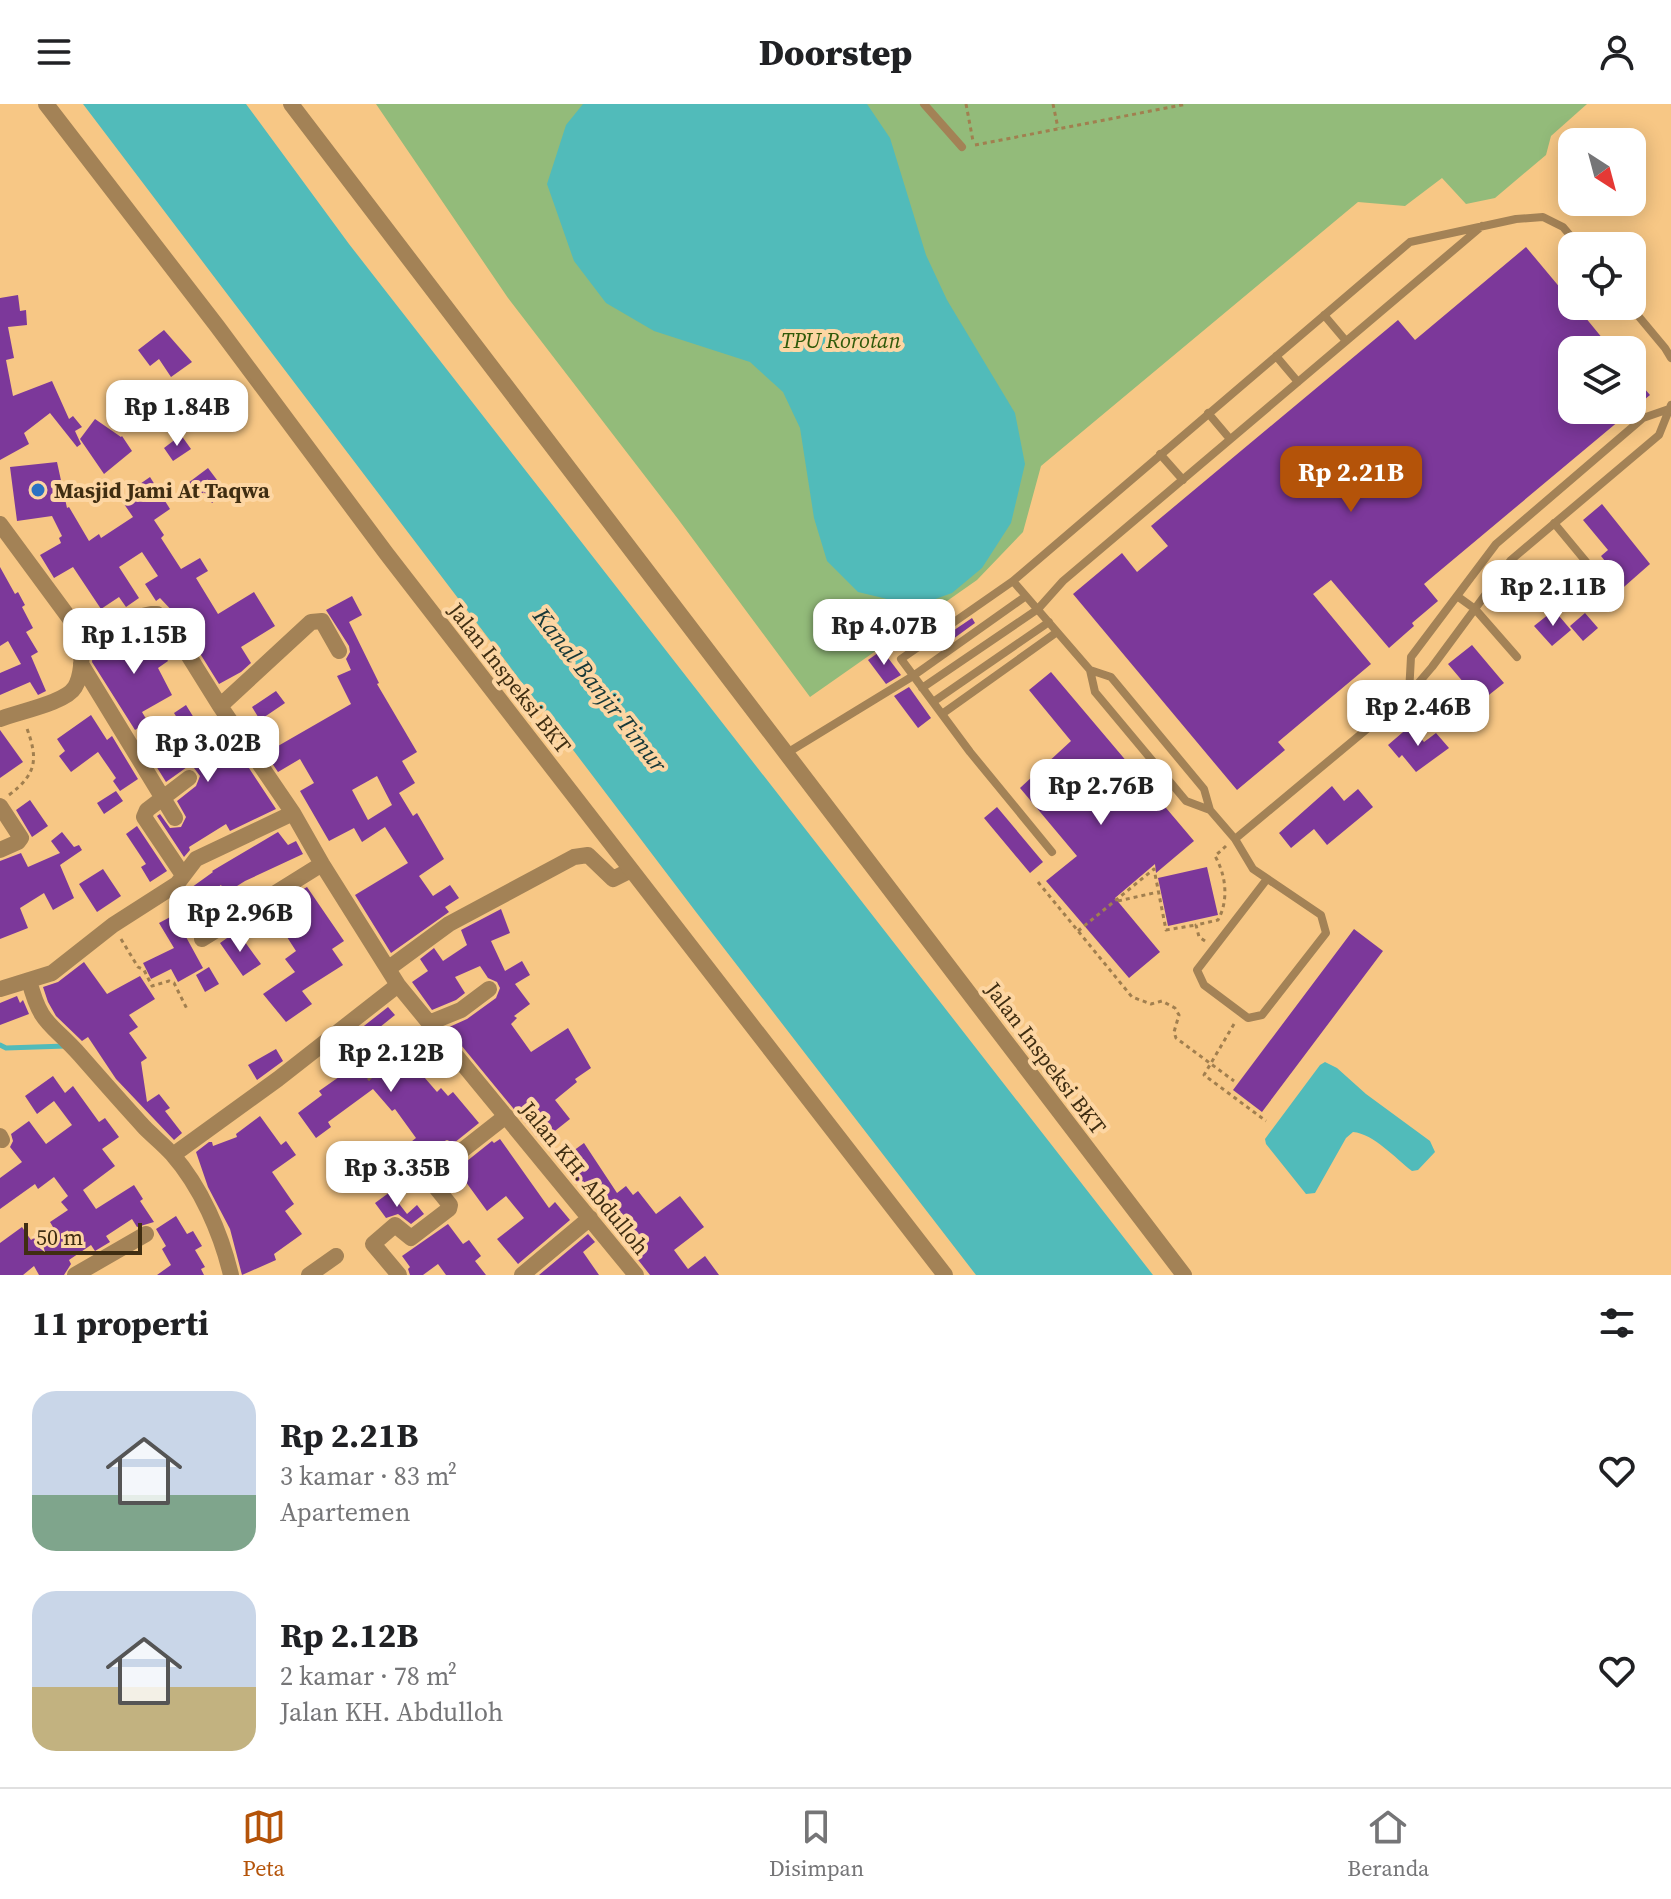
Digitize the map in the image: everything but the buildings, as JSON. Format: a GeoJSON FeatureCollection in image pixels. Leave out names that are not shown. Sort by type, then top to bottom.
{"type":"FeatureCollection","features":[{"type":"Feature","properties":{"kind":"street","name":"Jalan Inspeksi BKT"},"geometry":{"type":"LineString","coordinates":[[46,104],[386,553],[945,1275]]}},
{"type":"Feature","properties":{"kind":"street","name":"Jalan Inspeksi BKT"},"geometry":{"type":"LineString","coordinates":[[291,104],[1184,1275]]}},
{"type":"Feature","properties":{"kind":"street"},"geometry":{"type":"LineString","coordinates":[[0,524],[70,619],[82,630],[81,664],[77,684],[71,691],[0,719]]}},
{"type":"Feature","properties":{"kind":"street","name":"Jalan KH. Abdulloh"},"geometry":{"type":"LineString","coordinates":[[82,630],[151,614],[162,616],[167,621],[293,813],[398,985],[636,1275]]}},
{"type":"Feature","properties":{"kind":"street"},"geometry":{"type":"LineString","coordinates":[[220,706],[311,622],[322,621],[339,651]]}},
{"type":"Feature","properties":{"kind":"street"},"geometry":{"type":"LineString","coordinates":[[81,664],[175,818]]}},
{"type":"Feature","properties":{"kind":"street"},"geometry":{"type":"LineString","coordinates":[[183,875],[144,817],[147,810],[189,778]]}},
{"type":"Feature","properties":{"kind":"street"},"geometry":{"type":"LineString","coordinates":[[0,804],[21,838],[0,850]]}},
{"type":"Feature","properties":{"kind":"street"},"geometry":{"type":"LineString","coordinates":[[0,989],[52,973],[113,925],[177,884],[196,859],[293,813]]}},
{"type":"Feature","properties":{"kind":"street"},"geometry":{"type":"LineString","coordinates":[[389,968],[449,924],[574,857],[588,855],[613,879],[631,870]]}},
{"type":"Feature","properties":{"kind":"street"},"geometry":{"type":"LineString","coordinates":[[202,939],[322,864]]}},
{"type":"Feature","properties":{"kind":"street"},"geometry":{"type":"LineString","coordinates":[[29,980],[36,1007],[49,1027],[76,1050],[123,1105],[173,1155],[200,1197],[223,1242],[231,1275]]}},
{"type":"Feature","properties":{"kind":"street"},"geometry":{"type":"LineString","coordinates":[[173,1155],[278,1079],[398,985]]}},
{"type":"Feature","properties":{"kind":"street"},"geometry":{"type":"LineString","coordinates":[[429,1023],[461,1010],[489,989]]}},
{"type":"Feature","properties":{"kind":"street"},"geometry":{"type":"LineString","coordinates":[[399,1275],[373,1244],[395,1225],[411,1238],[449,1209],[450,1205],[424,1170],[447,1151],[455,1156],[506,1116]]}},
{"type":"Feature","properties":{"kind":"street"},"geometry":{"type":"LineString","coordinates":[[522,1275],[590,1218]]}},
{"type":"Feature","properties":{"kind":"street"},"geometry":{"type":"LineString","coordinates":[[75,1275],[146,1234]]}},
{"type":"Feature","properties":{"kind":"street"},"geometry":{"type":"LineString","coordinates":[[309,1275],[336,1256]]}},
{"type":"Feature","properties":{"kind":"lane"},"geometry":{"type":"LineString","coordinates":[[924,104],[962,147]]}},
{"type":"Feature","properties":{"kind":"lane"},"geometry":{"type":"LineString","coordinates":[[1052,852],[901,659],[1013,581],[1410,242],[1483,225],[1543,217],[1567,232]]}},
{"type":"Feature","properties":{"kind":"lane"},"geometry":{"type":"LineString","coordinates":[[922,688],[1038,609],[1063,581],[1483,225]]}},
{"type":"Feature","properties":{"kind":"lane"},"geometry":{"type":"LineString","coordinates":[[1324,315],[1346,341]]}},
{"type":"Feature","properties":{"kind":"lane"},"geometry":{"type":"LineString","coordinates":[[1642,320],[1671,358]]}},
{"type":"Feature","properties":{"kind":"lane"},"geometry":{"type":"LineString","coordinates":[[1276,356],[1298,382]]}},
{"type":"Feature","properties":{"kind":"lane"},"geometry":{"type":"LineString","coordinates":[[1235,839],[1409,694],[1511,560],[1659,435],[1670,407]]}},
{"type":"Feature","properties":{"kind":"lane"},"geometry":{"type":"LineString","coordinates":[[1409,694],[1411,657],[1496,544],[1643,418],[1670,407]]}},
{"type":"Feature","properties":{"kind":"lane"},"geometry":{"type":"LineString","coordinates":[[1208,413],[1230,439]]}},
{"type":"Feature","properties":{"kind":"lane"},"geometry":{"type":"LineString","coordinates":[[1160,454],[1183,480]]}},
{"type":"Feature","properties":{"kind":"lane"},"geometry":{"type":"LineString","coordinates":[[1554,523],[1588,564]]}},
{"type":"Feature","properties":{"kind":"lane"},"geometry":{"type":"LineString","coordinates":[[1013,581],[1090,670],[1095,692],[1186,801],[1210,810]]}},
{"type":"Feature","properties":{"kind":"lane"},"geometry":{"type":"LineString","coordinates":[[786,754],[913,676],[1026,596]]}},
{"type":"Feature","properties":{"kind":"lane"},"geometry":{"type":"LineString","coordinates":[[1457,596],[1475,609],[1517,657]]}},
{"type":"Feature","properties":{"kind":"lane"},"geometry":{"type":"LineString","coordinates":[[933,702],[1049,622]]}},
{"type":"Feature","properties":{"kind":"lane"},"geometry":{"type":"LineString","coordinates":[[942,714],[1057,632]]}},
{"type":"Feature","properties":{"kind":"lane"},"geometry":{"type":"LineString","coordinates":[[1090,670],[1111,677],[1204,789],[1210,810],[1235,839],[1253,869],[1321,915],[1326,933],[1262,1015],[1248,1018],[1204,985],[1197,970],[1267,879]]}},
{"type":"Feature","properties":{"kind":"path"},"geometry":{"type":"LineString","coordinates":[[966,104],[974,145],[1187,104]]}},
{"type":"Feature","properties":{"kind":"path"},"geometry":{"type":"LineString","coordinates":[[1053,104],[1058,129]]}},
{"type":"Feature","properties":{"kind":"path"},"geometry":{"type":"LineString","coordinates":[[1137,104],[1139,113]]}},
{"type":"Feature","properties":{"kind":"path"},"geometry":{"type":"LineString","coordinates":[[0,804],[20,787],[34,765],[32,743],[21,712]]}},
{"type":"Feature","properties":{"kind":"path"},"geometry":{"type":"LineString","coordinates":[[1078,931],[1154,869],[1166,930],[1218,920],[1226,896],[1215,856],[1235,839]]}},
{"type":"Feature","properties":{"kind":"path"},"geometry":{"type":"LineString","coordinates":[[1038,882],[1132,997],[1151,1004],[1162,1001],[1175,1008],[1179,1015],[1174,1032],[1176,1038],[1234,1081]]}},
{"type":"Feature","properties":{"kind":"path"},"geometry":{"type":"LineString","coordinates":[[1114,901],[1159,892]]}},
{"type":"Feature","properties":{"kind":"path"},"geometry":{"type":"LineString","coordinates":[[113,925],[151,985],[172,982],[187,1009]]}},
{"type":"Feature","properties":{"kind":"path"},"geometry":{"type":"LineString","coordinates":[[1196,925],[1199,937],[1215,948]]}},
{"type":"Feature","properties":{"kind":"path"},"geometry":{"type":"LineString","coordinates":[[1242,1014],[1204,1075],[1266,1121]]}},
{"type":"Feature","properties":{"kind":"path"},"geometry":{"type":"LineString","coordinates":[[368,1080],[429,1023]]}},
{"type":"Feature","properties":{"kind":"green space","name":"TPU Rorotan"},"geometry":{"type":"Polygon","coordinates":[[[376,104],[1587,104],[1551,136],[1546,155],[1495,198],[1466,204],[1442,178],[1405,206],[1358,202],[1041,466],[1023,532],[977,580],[810,697],[508,298],[376,104]]]}},
{"type":"Feature","properties":{"kind":"water","name":"Kanal Banjir Timur"},"geometry":{"type":"Polygon","coordinates":[[[83,104],[246,104],[349,244],[1153,1275],[976,1275],[696,912],[83,104]]]}},
{"type":"Feature","properties":{"kind":"water"},"geometry":{"type":"Polygon","coordinates":[[[583,104],[867,104],[890,138],[926,255],[947,300],[1015,413],[1025,464],[1011,523],[982,568],[952,593],[916,606],[858,592],[827,561],[814,518],[800,428],[783,392],[750,362],[654,331],[606,303],[574,261],[547,184],[566,125],[583,104]]]}},
{"type":"Feature","properties":{"kind":"water"},"geometry":{"type":"Polygon","coordinates":[[[1325,1062],[1337,1068],[1366,1094],[1430,1141],[1435,1152],[1418,1170],[1412,1171],[1376,1142],[1353,1132],[1346,1138],[1315,1193],[1306,1194],[1265,1139],[1325,1062]]]}},
{"type":"Feature","properties":{"kind":"waterway"},"geometry":{"type":"LineString","coordinates":[[0,1045],[6,1048],[66,1046]]}},
{"type":"Feature","properties":{"kind":"place","name":"Masjid Jami At Taqwa"},"geometry":{"type":"Point","coordinates":[38,490]}}]}
